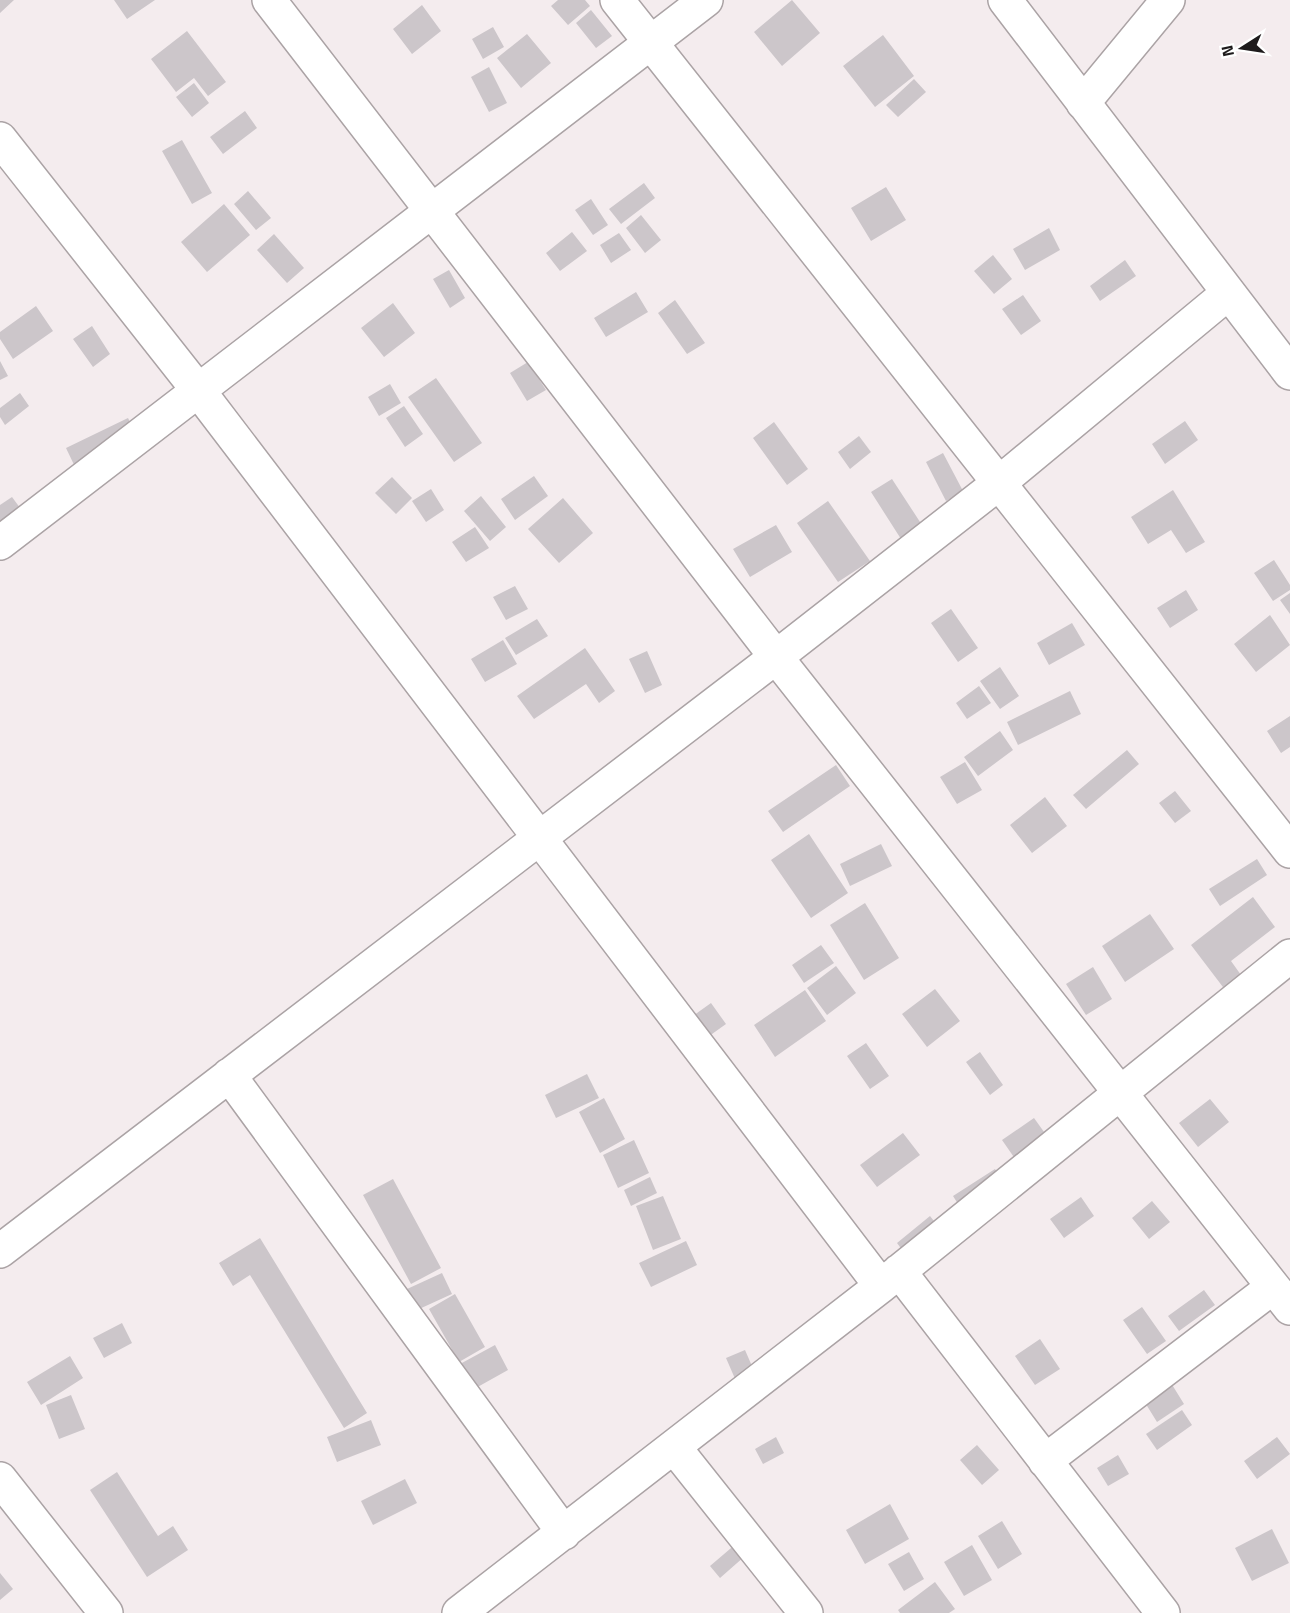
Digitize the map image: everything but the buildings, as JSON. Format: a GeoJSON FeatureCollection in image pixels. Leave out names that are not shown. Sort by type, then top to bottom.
{"type":"FeatureCollection","features":[{"type":"Feature","properties":{"kind":"street"},"geometry":{"type":"LineString","coordinates":[[269,0],[776,657],[1282,1298],[1046,1461]]}},
{"type":"Feature","properties":{"kind":"street"},"geometry":{"type":"LineString","coordinates":[[617,0],[1290,851]]}},
{"type":"Feature","properties":{"kind":"street"},"geometry":{"type":"LineString","coordinates":[[0,543],[706,0]]}},
{"type":"Feature","properties":{"kind":"street"},"geometry":{"type":"LineString","coordinates":[[1005,0],[1290,374]]}},
{"type":"Feature","properties":{"kind":"street"},"geometry":{"type":"LineString","coordinates":[[1083,103],[1168,0]]}},
{"type":"Feature","properties":{"kind":"street"},"geometry":{"type":"LineString","coordinates":[[0,139],[198,390],[539,838],[890,1279],[1046,1461],[1162,1613]]}},
{"type":"Feature","properties":{"kind":"street"},"geometry":{"type":"LineString","coordinates":[[0,1251],[776,657],[999,483],[1227,294]]}},
{"type":"Feature","properties":{"kind":"street"},"geometry":{"type":"LineString","coordinates":[[459,1613],[890,1279],[1290,956]]}},
{"type":"Feature","properties":{"kind":"street"},"geometry":{"type":"LineString","coordinates":[[228,1076],[564,1533]]}},
{"type":"Feature","properties":{"kind":"street"},"geometry":{"type":"LineString","coordinates":[[674,1447],[807,1613]]}},
{"type":"Feature","properties":{"kind":"street"},"geometry":{"type":"LineString","coordinates":[[0,1479],[106,1613]]}}]}
